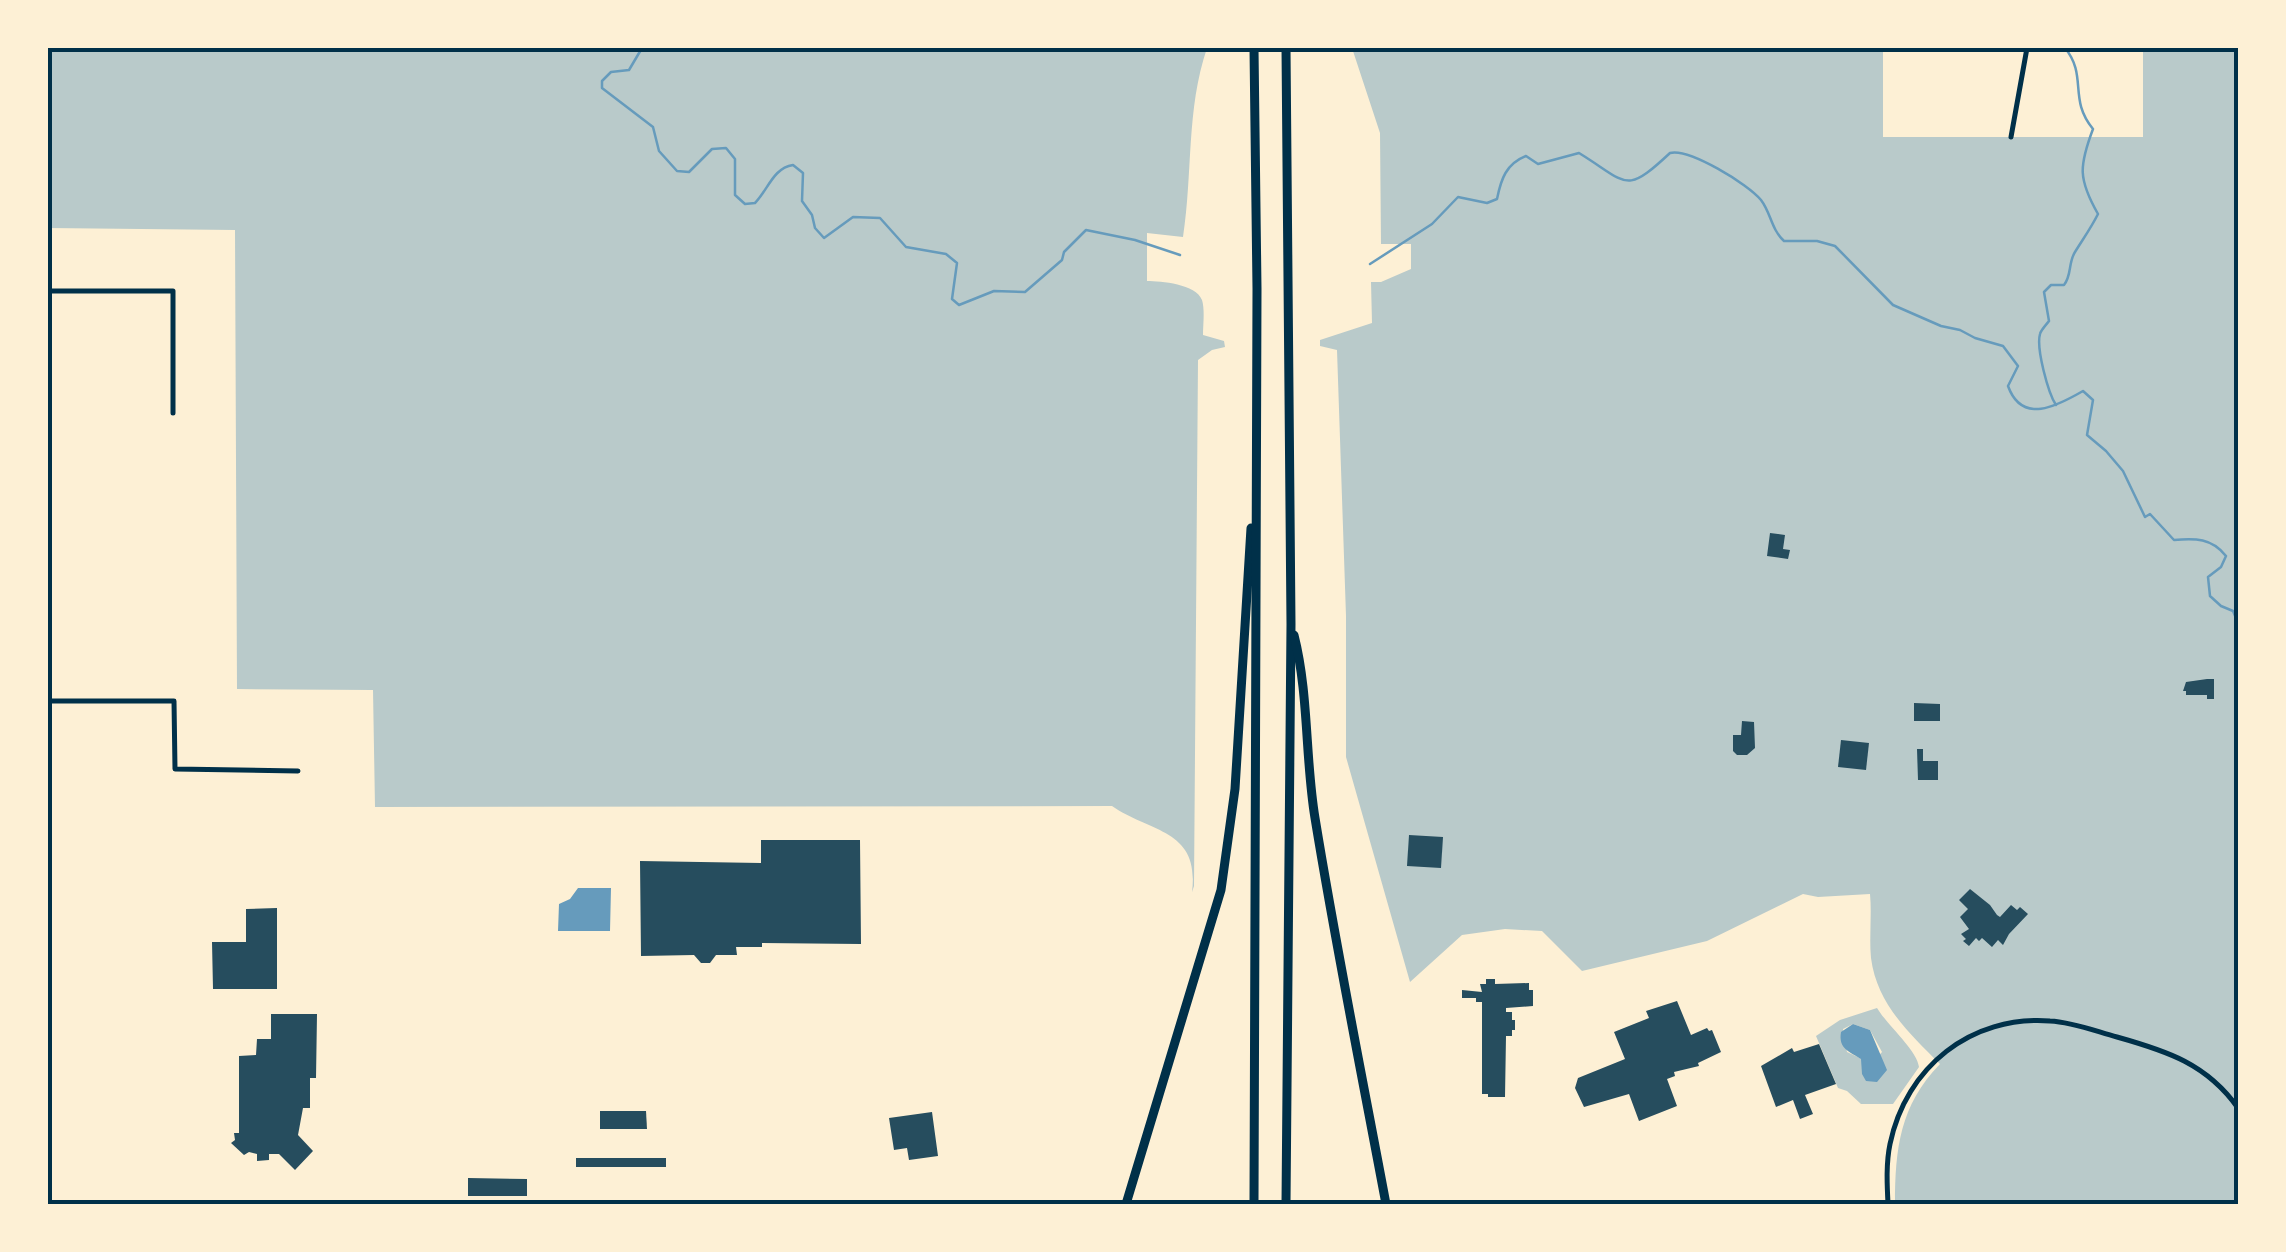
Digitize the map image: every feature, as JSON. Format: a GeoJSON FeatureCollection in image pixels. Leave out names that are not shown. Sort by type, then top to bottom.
{"type":"FeatureCollection","features":[{"type":"Feature","properties":{"kind":"highway"},"geometry":{"type":"LineString","coordinates":[[1254,48],[1254,1204]]}},
{"type":"Feature","properties":{"kind":"highway"},"geometry":{"type":"LineString","coordinates":[[1286,1204],[1291,624],[1287,48]]}},
{"type":"Feature","properties":{"kind":"highway"},"geometry":{"type":"LineString","coordinates":[[1126,1204],[1221,890],[1235,789],[1244,612],[1257,466]]}},
{"type":"Feature","properties":{"kind":"highway"},"geometry":{"type":"LineString","coordinates":[[1291,624],[1300,661],[1314,816],[1386,1204]]}},
{"type":"Feature","properties":{"kind":"street"},"geometry":{"type":"LineString","coordinates":[[2010,137],[2027,48]]}},
{"type":"Feature","properties":{"kind":"street"},"geometry":{"type":"LineString","coordinates":[[48,291],[172,291],[173,413]]}},
{"type":"Feature","properties":{"kind":"street"},"geometry":{"type":"LineString","coordinates":[[48,701],[174,701],[175,770],[298,771]]}},
{"type":"Feature","properties":{"kind":"street"},"geometry":{"type":"LineString","coordinates":[[1888,1204],[1889,1148],[1910,1090],[1945,1051],[1994,1026],[2053,1021],[2162,1049],[2208,1073],[2238,1108]]}},
{"type":"Feature","properties":{"kind":"shaded area"},"geometry":{"type":"Polygon","coordinates":[[[48,48],[1207,48],[1193,118],[1183,237],[1147,233],[1147,281],[1178,284],[1193,290],[1202,300],[1203,335],[1224,341],[1225,347],[1198,360],[1192,892],[1192,871],[1180,844],[1112,806],[375,807],[373,690],[237,689],[235,230],[48,228],[48,48]]]}},
{"type":"Feature","properties":{"kind":"shaded area"},"geometry":{"type":"Polygon","coordinates":[[[1352,48],[1883,48],[1883,137],[2143,137],[2143,48],[2238,48],[2238,1204],[1895,1204],[1902,1129],[1916,1095],[1940,1064],[1896,1017],[1880,990],[1871,958],[1870,894],[1803,894],[1707,941],[1582,971],[1542,931],[1505,929],[1462,935],[1410,982],[1346,757],[1346,616],[1337,350],[1320,346],[1320,340],[1372,323],[1371,282],[1381,282],[1411,269],[1411,244],[1381,244],[1380,133],[1352,48]]]}},
{"type":"Feature","properties":{"kind":"shaded area"},"geometry":{"type":"Polygon","coordinates":[[[1877,1008],[1913,1053],[1919,1067],[1893,1104],[1861,1104],[1838,1088],[1816,1036],[1840,1020],[1877,1008]],[[1853,1024],[1843,1029],[1847,1052],[1862,1059],[1862,1074],[1882,1052],[1870,1030],[1853,1024]]]}},
{"type":"Feature","properties":{"kind":"water"},"geometry":{"type":"Polygon","coordinates":[[[578,888],[611,888],[610,931],[558,931],[559,904],[570,899],[578,888]]]}},
{"type":"Feature","properties":{"kind":"water"},"geometry":{"type":"Polygon","coordinates":[[[1853,1024],[1870,1030],[1887,1070],[1877,1082],[1866,1081],[1861,1059],[1841,1042],[1841,1032],[1853,1024]]]}},
{"type":"Feature","properties":{"kind":"building"},"geometry":{"type":"Polygon","coordinates":[[[1770,533],[1785,535],[1783,549],[1790,550],[1788,559],[1767,556],[1770,533]]]}},
{"type":"Feature","properties":{"kind":"building"},"geometry":{"type":"Polygon","coordinates":[[[2214,679],[2214,699],[2186,695],[2183,691],[2186,682],[2214,679]]]}},
{"type":"Feature","properties":{"kind":"building"},"geometry":{"type":"Polygon","coordinates":[[[1914,703],[1940,704],[1940,721],[1914,721],[1914,703]]]}},
{"type":"Feature","properties":{"kind":"building"},"geometry":{"type":"Polygon","coordinates":[[[1742,721],[1754,722],[1755,748],[1747,755],[1737,755],[1733,751],[1733,735],[1741,735],[1742,721]]]}},
{"type":"Feature","properties":{"kind":"building"},"geometry":{"type":"Polygon","coordinates":[[[1841,740],[1869,743],[1866,770],[1838,767],[1841,740]]]}},
{"type":"Feature","properties":{"kind":"building"},"geometry":{"type":"Polygon","coordinates":[[[1917,749],[1923,749],[1923,761],[1938,761],[1938,780],[1918,780],[1917,749]]]}},
{"type":"Feature","properties":{"kind":"building"},"geometry":{"type":"Polygon","coordinates":[[[1409,835],[1443,837],[1441,868],[1407,866],[1409,835]]]}},
{"type":"Feature","properties":{"kind":"building"},"geometry":{"type":"Polygon","coordinates":[[[761,840],[860,840],[861,944],[762,943],[762,947],[736,947],[737,955],[716,955],[710,963],[701,963],[694,955],[641,956],[640,861],[761,863],[761,840]]]}},
{"type":"Feature","properties":{"kind":"building"},"geometry":{"type":"Polygon","coordinates":[[[1970,889],[2000,917],[2011,905],[2028,914],[2003,945],[1998,940],[1992,947],[1982,938],[1976,938],[1969,946],[1963,941],[1966,939],[1961,934],[1969,929],[1960,917],[1968,909],[1959,900],[1970,889]]]}},
{"type":"Feature","properties":{"kind":"building"},"geometry":{"type":"Polygon","coordinates":[[[277,908],[277,989],[213,989],[212,942],[246,942],[246,909],[277,908]]]}},
{"type":"Feature","properties":{"kind":"building"},"geometry":{"type":"Polygon","coordinates":[[[1486,979],[1495,979],[1495,984],[1529,983],[1529,990],[1533,990],[1533,1006],[1506,1008],[1506,1012],[1512,1012],[1515,1030],[1512,1036],[1506,1036],[1505,1097],[1482,1094],[1482,1002],[1462,998],[1462,990],[1482,992],[1480,984],[1486,984],[1486,979]]]}},
{"type":"Feature","properties":{"kind":"building"},"geometry":{"type":"Polygon","coordinates":[[[1677,1001],[1691,1035],[1707,1028],[1712,1030],[1721,1052],[1698,1063],[1699,1066],[1674,1072],[1675,1076],[1667,1079],[1677,1106],[1639,1121],[1629,1094],[1584,1107],[1575,1088],[1578,1078],[1625,1059],[1614,1032],[1649,1018],[1646,1011],[1677,1001]]]}},
{"type":"Feature","properties":{"kind":"building"},"geometry":{"type":"Polygon","coordinates":[[[271,1014],[317,1014],[316,1078],[310,1078],[310,1108],[303,1108],[298,1135],[313,1151],[295,1170],[279,1154],[269,1154],[269,1160],[257,1161],[257,1154],[244,1155],[231,1143],[234,1133],[239,1133],[239,1056],[256,1055],[257,1039],[271,1039],[271,1014]]]}},
{"type":"Feature","properties":{"kind":"building"},"geometry":{"type":"Polygon","coordinates":[[[1819,1044],[1836,1084],[1805,1095],[1813,1114],[1800,1119],[1793,1100],[1776,1107],[1761,1066],[1792,1048],[1794,1052],[1819,1044]]]}},
{"type":"Feature","properties":{"kind":"building"},"geometry":{"type":"Polygon","coordinates":[[[600,1111],[646,1111],[647,1129],[600,1129],[600,1111]]]}},
{"type":"Feature","properties":{"kind":"building"},"geometry":{"type":"Polygon","coordinates":[[[932,1112],[938,1156],[909,1160],[907,1148],[894,1150],[889,1118],[932,1112]]]}},
{"type":"Feature","properties":{"kind":"building"},"geometry":{"type":"Polygon","coordinates":[[[576,1158],[666,1158],[666,1167],[576,1167],[576,1158]]]}},
{"type":"Feature","properties":{"kind":"building"},"geometry":{"type":"Polygon","coordinates":[[[468,1178],[527,1179],[527,1196],[468,1196],[468,1178]]]}},
{"type":"Feature","properties":{"kind":"waterway"},"geometry":{"type":"LineString","coordinates":[[642,48],[629,70],[611,72],[602,81],[602,88],[653,127],[659,151],[677,171],[689,172],[712,149],[726,148],[735,159],[735,195],[745,204],[755,203],[776,175],[793,165],[803,173],[802,201],[824,238],[853,217],[880,218],[906,247],[946,254],[957,263],[952,299],[959,305],[994,291],[1025,292],[1062,260],[1064,252],[1086,230],[1180,255]]}},
{"type":"Feature","properties":{"kind":"waterway"},"geometry":{"type":"LineString","coordinates":[[2056,405],[2046,381],[2040,349],[2040,334],[2049,321],[2044,292],[2051,285],[2064,285],[2073,256],[2098,214],[2083,172],[2093,129],[2081,108],[2076,68],[2065,48]]}},
{"type":"Feature","properties":{"kind":"waterway"},"geometry":{"type":"LineString","coordinates":[[1370,264],[1432,224],[1458,197],[1487,203],[1497,199],[1505,173],[1526,156],[1538,164],[1579,153],[1626,180],[1643,175],[1670,153],[1704,161],[1754,193],[1784,241],[1817,241],[1835,246],[1893,305],[2003,346],[2018,366],[2008,386],[2022,405],[2041,409],[2083,391],[2093,400],[2087,435],[2123,471],[2145,517],[2150,514],[2174,540],[2203,540],[2226,556],[2221,567],[2208,577],[2210,596],[2233,611],[2238,623]]}}]}
